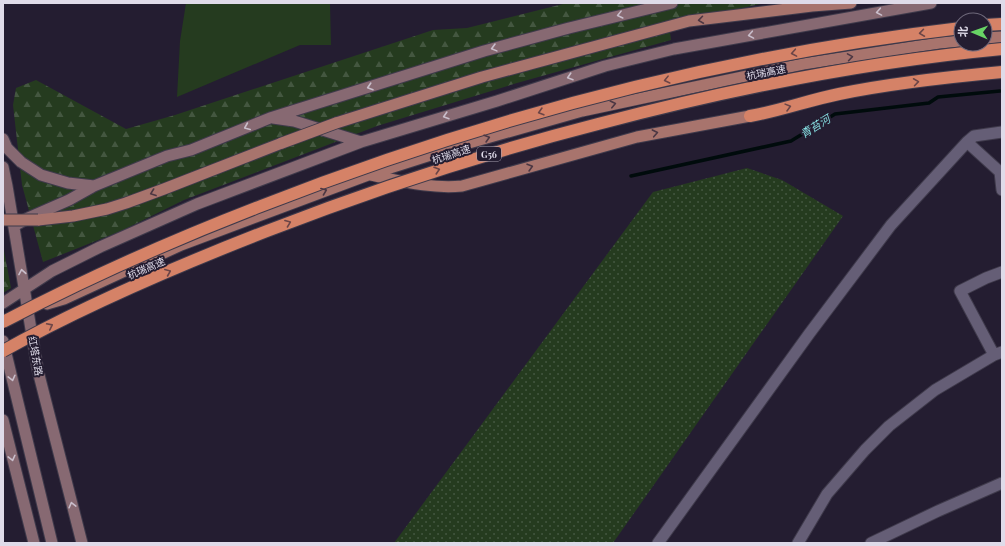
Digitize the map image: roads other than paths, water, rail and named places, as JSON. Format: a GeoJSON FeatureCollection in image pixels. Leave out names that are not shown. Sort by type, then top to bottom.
{"type":"FeatureCollection","features":[{"type":"Feature","properties":{"kind":"highway","name":"杭瑞高速"},"geometry":{"type":"LineString","coordinates":[[3,322],[102,272],[226,220],[391,158],[471,133],[560,107],[724,67],[821,48],[953,29]]}},
{"type":"Feature","properties":{"kind":"highway","name":"杭瑞高速"},"geometry":{"type":"LineString","coordinates":[[3,351],[48,327],[113,296],[242,241],[350,200],[508,148],[692,100],[776,82],[878,65],[1002,49]]}},
{"type":"Feature","properties":{"kind":"highway"},"geometry":{"type":"LineString","coordinates":[[750,116],[860,90],[937,79],[1002,72]]}},
{"type":"Feature","properties":{"kind":"main road"},"geometry":{"type":"LineString","coordinates":[[14,226],[28,218],[69,200],[94,186],[167,156],[191,150],[270,118],[484,51],[569,28],[672,3]]}},
{"type":"Feature","properties":{"kind":"main road"},"geometry":{"type":"LineString","coordinates":[[3,220],[38,220],[73,216],[126,203],[282,142],[336,123],[482,77],[609,42],[689,22],[804,7],[852,3]]}},
{"type":"Feature","properties":{"kind":"main road"},"geometry":{"type":"LineString","coordinates":[[3,302],[59,267],[100,247],[197,204],[361,142],[605,66],[674,49],[931,3]]}},
{"type":"Feature","properties":{"kind":"main road"},"geometry":{"type":"LineString","coordinates":[[3,315],[28,311],[64,299],[181,245],[368,175],[462,145],[582,111],[657,94],[803,64],[953,42]]}},
{"type":"Feature","properties":{"kind":"main road"},"geometry":{"type":"LineString","coordinates":[[368,175],[430,186],[462,186],[637,137],[750,116]]}},
{"type":"Feature","properties":{"kind":"main road"},"geometry":{"type":"LineString","coordinates":[[270,118],[294,121],[361,142]]}},
{"type":"Feature","properties":{"kind":"main road"},"geometry":{"type":"LineString","coordinates":[[3,139],[8,148],[21,162],[41,175],[68,183],[94,186]]}},
{"type":"Feature","properties":{"kind":"main road","name":"红塔东路"},"geometry":{"type":"LineString","coordinates":[[3,167],[8,186],[38,371],[82,543]]}},
{"type":"Feature","properties":{"kind":"main road"},"geometry":{"type":"LineString","coordinates":[[3,340],[52,543]]}},
{"type":"Feature","properties":{"kind":"main road"},"geometry":{"type":"LineString","coordinates":[[3,420],[34,543]]}},
{"type":"Feature","properties":{"kind":"street"},"geometry":{"type":"LineString","coordinates":[[658,543],[809,334],[891,224],[974,136],[1002,132]]}},
{"type":"Feature","properties":{"kind":"street"},"geometry":{"type":"LineString","coordinates":[[967,142],[1000,172],[1002,190]]}},
{"type":"Feature","properties":{"kind":"street"},"geometry":{"type":"LineString","coordinates":[[798,543],[827,494],[888,426],[935,390],[998,354],[960,292],[986,278],[1002,272]]}},
{"type":"Feature","properties":{"kind":"street"},"geometry":{"type":"LineString","coordinates":[[871,543],[1002,483]]}},
{"type":"Feature","properties":{"kind":"waterway","name":"青苔河"},"geometry":{"type":"LineString","coordinates":[[631,176],[791,141],[835,114],[929,103],[938,97],[1000,91]]}}]}
